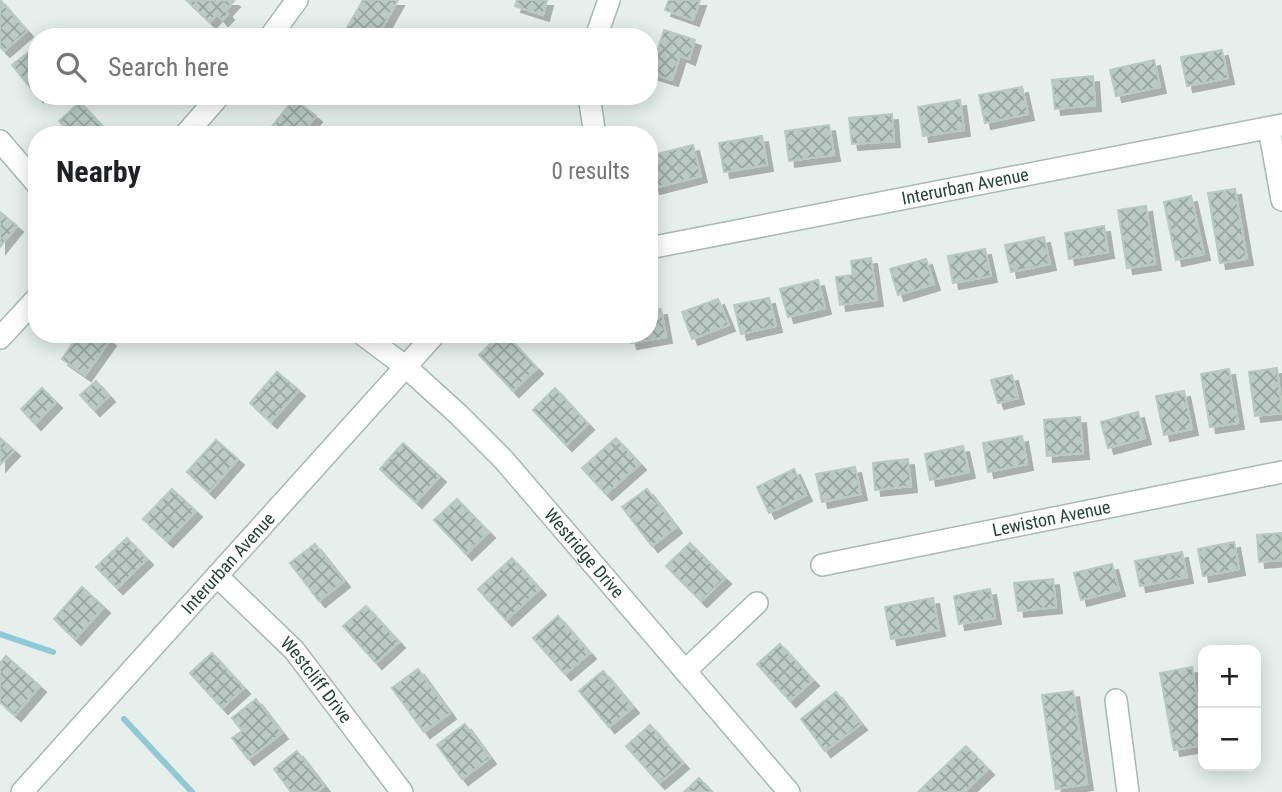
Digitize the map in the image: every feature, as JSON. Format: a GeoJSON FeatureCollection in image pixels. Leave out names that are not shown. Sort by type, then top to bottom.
{"type":"FeatureCollection","features":[{"type":"Feature","properties":{"kind":"street"},"geometry":{"type":"LineString","coordinates":[[277,28],[297,0]]}},
{"type":"Feature","properties":{"kind":"street"},"geometry":{"type":"LineString","coordinates":[[599,28],[609,0]]}},
{"type":"Feature","properties":{"kind":"street"},"geometry":{"type":"LineString","coordinates":[[193,126],[211,105]]}},
{"type":"Feature","properties":{"kind":"street"},"geometry":{"type":"LineString","coordinates":[[590,105],[594,126]]}},
{"type":"Feature","properties":{"kind":"street"},"geometry":{"type":"LineString","coordinates":[[1275,127],[1282,200]]}},
{"type":"Feature","properties":{"kind":"street","name":"Interurban Avenue"},"geometry":{"type":"LineString","coordinates":[[658,246],[1275,127]]}},
{"type":"Feature","properties":{"kind":"street"},"geometry":{"type":"LineString","coordinates":[[0,141],[28,174]]}},
{"type":"Feature","properties":{"kind":"street"},"geometry":{"type":"LineString","coordinates":[[0,338],[28,308]]}},
{"type":"Feature","properties":{"kind":"street","name":"Westridge Drive"},"geometry":{"type":"LineString","coordinates":[[374,343],[406,367],[503,459],[789,792]]}},
{"type":"Feature","properties":{"kind":"street","name":"Interurban Avenue"},"geometry":{"type":"LineString","coordinates":[[22,792],[427,343]]}},
{"type":"Feature","properties":{"kind":"street","name":"Lewiston Avenue"},"geometry":{"type":"LineString","coordinates":[[822,565],[1282,472]]}},
{"type":"Feature","properties":{"kind":"street","name":"Westcliff Drive"},"geometry":{"type":"LineString","coordinates":[[217,576],[294,650],[402,792]]}},
{"type":"Feature","properties":{"kind":"street"},"geometry":{"type":"LineString","coordinates":[[685,671],[757,603]]}},
{"type":"Feature","properties":{"kind":"street"},"geometry":{"type":"LineString","coordinates":[[1116,700],[1128,792]]}},
{"type":"Feature","properties":{"kind":"building"},"geometry":{"type":"Polygon","coordinates":[[[0,0],[27,31],[4,51],[0,47],[0,0]]]}},
{"type":"Feature","properties":{"kind":"building"},"geometry":{"type":"Polygon","coordinates":[[[363,0],[398,0],[382,28],[347,28],[363,0]]]}},
{"type":"Feature","properties":{"kind":"building"},"geometry":{"type":"Polygon","coordinates":[[[517,0],[547,0],[543,15],[515,6],[517,0]]]}},
{"type":"Feature","properties":{"kind":"building"},"geometry":{"type":"Polygon","coordinates":[[[669,0],[700,0],[693,20],[665,10],[669,0]]]}},
{"type":"Feature","properties":{"kind":"building"},"geometry":{"type":"Polygon","coordinates":[[[187,1],[234,1],[225,11],[228,14],[222,20],[217,14],[210,22],[187,1]]]}},
{"type":"Feature","properties":{"kind":"building"},"geometry":{"type":"Polygon","coordinates":[[[664,30],[695,40],[689,59],[680,55],[672,80],[658,76],[658,48],[664,30]]]}},
{"type":"Feature","properties":{"kind":"building"},"geometry":{"type":"Polygon","coordinates":[[[1222,50],[1228,78],[1187,86],[1181,57],[1222,50]]]}},
{"type":"Feature","properties":{"kind":"building"},"geometry":{"type":"Polygon","coordinates":[[[28,53],[28,85],[12,65],[28,53]]]}},
{"type":"Feature","properties":{"kind":"building"},"geometry":{"type":"Polygon","coordinates":[[[1154,60],[1160,87],[1116,96],[1110,70],[1154,60]]]}},
{"type":"Feature","properties":{"kind":"building"},"geometry":{"type":"Polygon","coordinates":[[[1093,76],[1095,105],[1055,109],[1052,80],[1093,76]]]}},
{"type":"Feature","properties":{"kind":"building"},"geometry":{"type":"Polygon","coordinates":[[[1022,87],[1028,114],[985,123],[979,95],[1022,87]]]}},
{"type":"Feature","properties":{"kind":"building"},"geometry":{"type":"Polygon","coordinates":[[[960,100],[964,130],[923,136],[918,107],[960,100]]]}},
{"type":"Feature","properties":{"kind":"building"},"geometry":{"type":"Polygon","coordinates":[[[77,105],[83,105],[102,126],[64,126],[59,121],[77,105]]]}},
{"type":"Feature","properties":{"kind":"building"},"geometry":{"type":"Polygon","coordinates":[[[289,105],[302,105],[316,116],[308,126],[272,126],[289,105]]]}},
{"type":"Feature","properties":{"kind":"building"},"geometry":{"type":"Polygon","coordinates":[[[892,114],[894,141],[852,144],[849,118],[892,114]]]}},
{"type":"Feature","properties":{"kind":"building"},"geometry":{"type":"Polygon","coordinates":[[[829,125],[834,155],[789,161],[785,131],[829,125]]]}},
{"type":"Feature","properties":{"kind":"building"},"geometry":{"type":"Polygon","coordinates":[[[762,136],[767,165],[724,172],[719,143],[762,136]]]}},
{"type":"Feature","properties":{"kind":"building"},"geometry":{"type":"Polygon","coordinates":[[[693,145],[701,176],[658,187],[658,154],[693,145]]]}},
{"type":"Feature","properties":{"kind":"building"},"geometry":{"type":"Polygon","coordinates":[[[1235,189],[1247,259],[1220,263],[1208,193],[1235,189]]]}},
{"type":"Feature","properties":{"kind":"building"},"geometry":{"type":"Polygon","coordinates":[[[1191,196],[1204,254],[1176,260],[1164,202],[1191,196]]]}},
{"type":"Feature","properties":{"kind":"building"},"geometry":{"type":"Polygon","coordinates":[[[1146,206],[1155,264],[1127,268],[1118,210],[1146,206]]]}},
{"type":"Feature","properties":{"kind":"building"},"geometry":{"type":"Polygon","coordinates":[[[0,212],[17,226],[0,247],[0,212]]]}},
{"type":"Feature","properties":{"kind":"building"},"geometry":{"type":"Polygon","coordinates":[[[1104,226],[1108,252],[1069,259],[1065,233],[1104,226]]]}},
{"type":"Feature","properties":{"kind":"building"},"geometry":{"type":"Polygon","coordinates":[[[1044,237],[1050,264],[1011,272],[1005,245],[1044,237]]]}},
{"type":"Feature","properties":{"kind":"building"},"geometry":{"type":"Polygon","coordinates":[[[985,249],[991,276],[953,283],[948,256],[985,249]]]}},
{"type":"Feature","properties":{"kind":"building"},"geometry":{"type":"Polygon","coordinates":[[[871,258],[877,300],[840,305],[836,277],[853,275],[851,261],[871,258]]]}},
{"type":"Feature","properties":{"kind":"building"},"geometry":{"type":"Polygon","coordinates":[[[926,259],[934,284],[898,295],[890,269],[926,259]]]}},
{"type":"Feature","properties":{"kind":"building"},"geometry":{"type":"Polygon","coordinates":[[[818,280],[825,308],[788,317],[780,289],[818,280]]]}},
{"type":"Feature","properties":{"kind":"building"},"geometry":{"type":"Polygon","coordinates":[[[769,298],[776,326],[741,334],[734,305],[769,298]]]}},
{"type":"Feature","properties":{"kind":"building"},"geometry":{"type":"Polygon","coordinates":[[[718,299],[729,325],[692,339],[682,312],[718,299]]]}},
{"type":"Feature","properties":{"kind":"building"},"geometry":{"type":"Polygon","coordinates":[[[661,309],[666,337],[658,338],[658,310],[661,309]]]}},
{"type":"Feature","properties":{"kind":"building"},"geometry":{"type":"Polygon","coordinates":[[[73,343],[108,343],[85,375],[62,359],[73,343]]]}},
{"type":"Feature","properties":{"kind":"building"},"geometry":{"type":"Polygon","coordinates":[[[491,343],[513,343],[537,368],[513,391],[479,355],[491,343]]]}},
{"type":"Feature","properties":{"kind":"building"},"geometry":{"type":"Polygon","coordinates":[[[1277,368],[1282,413],[1255,416],[1249,372],[1277,368]]]}},
{"type":"Feature","properties":{"kind":"building"},"geometry":{"type":"Polygon","coordinates":[[[1229,369],[1238,423],[1210,427],[1201,374],[1229,369]]]}},
{"type":"Feature","properties":{"kind":"building"},"geometry":{"type":"Polygon","coordinates":[[[277,372],[299,390],[271,422],[250,403],[277,372]]]}},
{"type":"Feature","properties":{"kind":"building"},"geometry":{"type":"Polygon","coordinates":[[[1012,375],[1018,398],[998,403],[991,380],[1012,375]]]}},
{"type":"Feature","properties":{"kind":"building"},"geometry":{"type":"Polygon","coordinates":[[[96,381],[109,396],[94,410],[80,395],[96,381]]]}},
{"type":"Feature","properties":{"kind":"building"},"geometry":{"type":"Polygon","coordinates":[[[42,388],[56,402],[35,424],[21,409],[42,388]]]}},
{"type":"Feature","properties":{"kind":"building"},"geometry":{"type":"Polygon","coordinates":[[[555,388],[588,424],[566,445],[533,410],[555,388]]]}},
{"type":"Feature","properties":{"kind":"building"},"geometry":{"type":"Polygon","coordinates":[[[1184,391],[1192,429],[1164,435],[1156,396],[1184,391]]]}},
{"type":"Feature","properties":{"kind":"building"},"geometry":{"type":"Polygon","coordinates":[[[1138,412],[1145,438],[1108,448],[1101,422],[1138,412]]]}},
{"type":"Feature","properties":{"kind":"building"},"geometry":{"type":"Polygon","coordinates":[[[1080,417],[1083,453],[1047,456],[1044,420],[1080,417]]]}},
{"type":"Feature","properties":{"kind":"building"},"geometry":{"type":"Polygon","coordinates":[[[1022,436],[1027,464],[988,472],[983,443],[1022,436]]]}},
{"type":"Feature","properties":{"kind":"building"},"geometry":{"type":"Polygon","coordinates":[[[0,438],[14,450],[0,465],[0,438]]]}},
{"type":"Feature","properties":{"kind":"building"},"geometry":{"type":"Polygon","coordinates":[[[616,438],[640,464],[606,494],[582,468],[616,438]]]}},
{"type":"Feature","properties":{"kind":"building"},"geometry":{"type":"Polygon","coordinates":[[[216,440],[238,459],[209,492],[187,472],[216,440]]]}},
{"type":"Feature","properties":{"kind":"building"},"geometry":{"type":"Polygon","coordinates":[[[403,443],[440,476],[416,502],[380,469],[403,443]]]}},
{"type":"Feature","properties":{"kind":"building"},"geometry":{"type":"Polygon","coordinates":[[[963,446],[969,472],[930,480],[925,454],[963,446]]]}},
{"type":"Feature","properties":{"kind":"building"},"geometry":{"type":"Polygon","coordinates":[[[908,459],[911,486],[875,490],[873,463],[908,459]]]}},
{"type":"Feature","properties":{"kind":"building"},"geometry":{"type":"Polygon","coordinates":[[[855,467],[861,494],[822,502],[816,474],[855,467]]]}},
{"type":"Feature","properties":{"kind":"building"},"geometry":{"type":"Polygon","coordinates":[[[794,469],[806,495],[769,513],[757,487],[794,469]]]}},
{"type":"Feature","properties":{"kind":"building"},"geometry":{"type":"Polygon","coordinates":[[[172,489],[196,511],[167,541],[143,519],[172,489]]]}},
{"type":"Feature","properties":{"kind":"building"},"geometry":{"type":"Polygon","coordinates":[[[647,489],[676,527],[652,546],[622,507],[647,489]]]}},
{"type":"Feature","properties":{"kind":"building"},"geometry":{"type":"Polygon","coordinates":[[[457,499],[489,532],[466,554],[434,520],[457,499]]]}},
{"type":"Feature","properties":{"kind":"building"},"geometry":{"type":"Polygon","coordinates":[[[1282,533],[1282,560],[1259,562],[1257,535],[1282,533]]]}},
{"type":"Feature","properties":{"kind":"building"},"geometry":{"type":"Polygon","coordinates":[[[127,538],[147,559],[117,588],[96,567],[127,538]]]}},
{"type":"Feature","properties":{"kind":"building"},"geometry":{"type":"Polygon","coordinates":[[[1234,542],[1239,569],[1203,576],[1198,549],[1234,542]]]}},
{"type":"Feature","properties":{"kind":"building"},"geometry":{"type":"Polygon","coordinates":[[[690,543],[725,578],[701,601],[666,566],[690,543]]]}},
{"type":"Feature","properties":{"kind":"building"},"geometry":{"type":"Polygon","coordinates":[[[315,544],[344,581],[319,601],[290,563],[315,544]]]}},
{"type":"Feature","properties":{"kind":"building"},"geometry":{"type":"Polygon","coordinates":[[[1182,552],[1187,577],[1140,586],[1135,561],[1182,552]]]}},
{"type":"Feature","properties":{"kind":"building"},"geometry":{"type":"Polygon","coordinates":[[[512,558],[540,589],[506,620],[478,589],[512,558]]]}},
{"type":"Feature","properties":{"kind":"building"},"geometry":{"type":"Polygon","coordinates":[[[1112,564],[1119,590],[1081,600],[1074,573],[1112,564]]]}},
{"type":"Feature","properties":{"kind":"building"},"geometry":{"type":"Polygon","coordinates":[[[1053,579],[1056,607],[1018,611],[1014,583],[1053,579]]]}},
{"type":"Feature","properties":{"kind":"building"},"geometry":{"type":"Polygon","coordinates":[[[82,587],[104,607],[75,639],[54,619],[82,587]]]}},
{"type":"Feature","properties":{"kind":"building"},"geometry":{"type":"Polygon","coordinates":[[[990,589],[995,618],[959,624],[954,596],[990,589]]]}},
{"type":"Feature","properties":{"kind":"building"},"geometry":{"type":"Polygon","coordinates":[[[933,598],[939,630],[891,639],[885,607],[933,598]]]}},
{"type":"Feature","properties":{"kind":"building"},"geometry":{"type":"Polygon","coordinates":[[[366,606],[399,642],[376,663],[343,626],[366,606]]]}},
{"type":"Feature","properties":{"kind":"building"},"geometry":{"type":"Polygon","coordinates":[[[558,616],[590,653],[565,674],[533,638],[558,616]]]}},
{"type":"Feature","properties":{"kind":"building"},"geometry":{"type":"Polygon","coordinates":[[[780,644],[813,680],[790,701],[757,664],[780,644]]]}},
{"type":"Feature","properties":{"kind":"building"},"geometry":{"type":"Polygon","coordinates":[[[212,653],[244,688],[222,708],[190,673],[212,653]]]}},
{"type":"Feature","properties":{"kind":"building"},"geometry":{"type":"Polygon","coordinates":[[[6,656],[40,686],[15,715],[0,702],[0,663],[6,656]]]}},
{"type":"Feature","properties":{"kind":"building"},"geometry":{"type":"Polygon","coordinates":[[[1192,667],[1198,703],[1198,746],[1174,750],[1160,673],[1192,667]]]}},
{"type":"Feature","properties":{"kind":"building"},"geometry":{"type":"Polygon","coordinates":[[[418,669],[450,713],[424,732],[392,688],[418,669]]]}},
{"type":"Feature","properties":{"kind":"building"},"geometry":{"type":"Polygon","coordinates":[[[603,671],[633,707],[609,727],[579,691],[603,671]]]}},
{"type":"Feature","properties":{"kind":"building"},"geometry":{"type":"Polygon","coordinates":[[[1073,691],[1087,784],[1056,789],[1042,695],[1073,691]]]}},
{"type":"Feature","properties":{"kind":"building"},"geometry":{"type":"Polygon","coordinates":[[[836,692],[861,724],[825,751],[801,719],[836,692]]]}},
{"type":"Feature","properties":{"kind":"building"},"geometry":{"type":"Polygon","coordinates":[[[256,699],[282,733],[248,759],[232,738],[242,731],[232,718],[256,699]]]}},
{"type":"Feature","properties":{"kind":"building"},"geometry":{"type":"Polygon","coordinates":[[[465,724],[490,758],[462,779],[437,745],[465,724]]]}},
{"type":"Feature","properties":{"kind":"building"},"geometry":{"type":"Polygon","coordinates":[[[650,725],[683,763],[659,783],[626,746],[650,725]]]}},
{"type":"Feature","properties":{"kind":"building"},"geometry":{"type":"Polygon","coordinates":[[[966,746],[988,769],[964,792],[918,792],[966,746]]]}},
{"type":"Feature","properties":{"kind":"building"},"geometry":{"type":"Polygon","coordinates":[[[297,751],[324,786],[317,792],[291,792],[274,769],[297,751]]]}},
{"type":"Feature","properties":{"kind":"building"},"geometry":{"type":"Polygon","coordinates":[[[699,778],[712,792],[684,792],[699,778]]]}},
{"type":"Feature","properties":{"kind":"waterway"},"geometry":{"type":"LineString","coordinates":[[0,634],[53,652]]}},
{"type":"Feature","properties":{"kind":"waterway"},"geometry":{"type":"LineString","coordinates":[[124,719],[192,792]]}}]}
